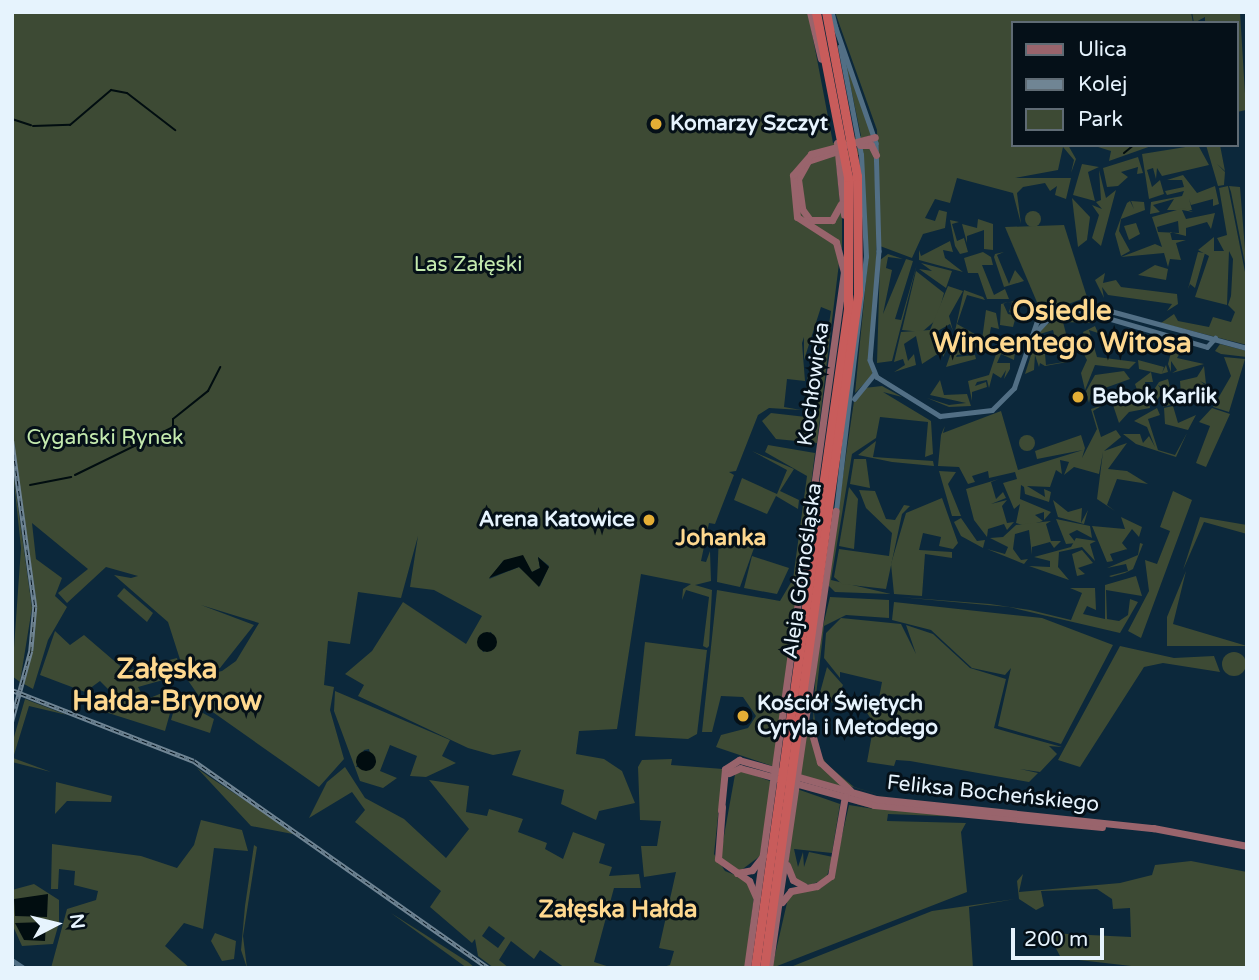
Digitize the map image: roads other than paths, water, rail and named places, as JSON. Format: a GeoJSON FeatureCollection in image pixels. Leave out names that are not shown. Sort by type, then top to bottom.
{"type":"FeatureCollection","features":[{"type":"Feature","properties":{"kind":"highway"},"geometry":{"type":"LineString","coordinates":[[816,12],[847,135]]}},
{"type":"Feature","properties":{"kind":"highway"},"geometry":{"type":"LineString","coordinates":[[826,12],[850,158]]}},
{"type":"Feature","properties":{"kind":"highway","name":"Aleja Górnośląska"},"geometry":{"type":"LineString","coordinates":[[764,968],[848,387],[860,261],[850,158]]}},
{"type":"Feature","properties":{"kind":"highway","name":"Aleja Górnośląska"},"geometry":{"type":"LineString","coordinates":[[755,968],[838,393],[851,257],[850,158]]}},
{"type":"Feature","properties":{"kind":"highway"},"geometry":{"type":"LineString","coordinates":[[836,468],[836,511]]}},
{"type":"Feature","properties":{"kind":"highway"},"geometry":{"type":"LineString","coordinates":[[798,664],[800,611]]}},
{"type":"Feature","properties":{"kind":"main road","name":"Kochłowicka"},"geometry":{"type":"LineString","coordinates":[[747,968],[800,611],[844,272],[843,189],[850,158],[847,135],[810,12]]}},
{"type":"Feature","properties":{"kind":"main road"},"geometry":{"type":"LineString","coordinates":[[843,189],[838,215],[814,222],[802,209],[799,173],[814,158],[860,145],[875,137]]}},
{"type":"Feature","properties":{"kind":"main road"},"geometry":{"type":"LineString","coordinates":[[844,272],[836,242],[797,217],[793,175],[811,154],[875,137]]}},
{"type":"Feature","properties":{"kind":"main road"},"geometry":{"type":"LineString","coordinates":[[860,145],[871,145],[876,155]]}},
{"type":"Feature","properties":{"kind":"main road","name":"Kochłowicka"},"geometry":{"type":"LineString","coordinates":[[808,702],[836,511]]}},
{"type":"Feature","properties":{"kind":"main road"},"geometry":{"type":"LineString","coordinates":[[808,702],[820,762],[864,797]]}},
{"type":"Feature","properties":{"kind":"main road"},"geometry":{"type":"LineString","coordinates":[[769,968],[808,702]]}},
{"type":"Feature","properties":{"kind":"main road","name":"Feliksa Bocheńskiego"},"geometry":{"type":"LineString","coordinates":[[737,873],[717,857],[726,765],[740,764],[847,798],[864,797],[1153,828],[1247,848]]}},
{"type":"Feature","properties":{"kind":"main road","name":"Feliksa Bocheńskiego"},"geometry":{"type":"LineString","coordinates":[[802,782],[847,798],[1153,832],[1247,848]]}},
{"type":"Feature","properties":{"kind":"main road"},"geometry":{"type":"LineString","coordinates":[[824,792],[842,803],[835,864]]}},
{"type":"Feature","properties":{"kind":"main road"},"geometry":{"type":"LineString","coordinates":[[777,916],[788,893],[828,881],[835,864],[847,798]]}},
{"type":"Feature","properties":{"kind":"main road"},"geometry":{"type":"LineString","coordinates":[[786,850],[789,875],[807,887]]}},
{"type":"Feature","properties":{"kind":"main road"},"geometry":{"type":"LineString","coordinates":[[737,873],[752,870],[765,852]]}},
{"type":"Feature","properties":{"kind":"main road"},"geometry":{"type":"LineString","coordinates":[[737,873],[753,886],[757,905]]}},
{"type":"Feature","properties":{"kind":"street","name":"Kochłowicka"},"geometry":{"type":"LineString","coordinates":[[832,12],[847,135]]}},
{"type":"Feature","properties":{"kind":"street"},"geometry":{"type":"LineString","coordinates":[[835,25],[875,137],[876,155],[874,373],[868,385],[852,402]]}},
{"type":"Feature","properties":{"kind":"street","name":"Kochłowicka"},"geometry":{"type":"LineString","coordinates":[[836,511],[852,402],[866,257],[850,158]]}},
{"type":"Feature","properties":{"kind":"street"},"geometry":{"type":"LineString","coordinates":[[1083,308],[1092,300],[1095,309]]}},
{"type":"Feature","properties":{"kind":"street"},"geometry":{"type":"LineString","coordinates":[[874,373],[889,386],[940,416],[992,410],[1014,388],[1031,339],[1048,319],[1083,308],[1203,335],[1245,348]]}},
{"type":"Feature","properties":{"kind":"street"},"geometry":{"type":"LineString","coordinates":[[1095,309],[1202,342],[1215,340]]}},
{"type":"Feature","properties":{"kind":"street"},"geometry":{"type":"LineString","coordinates":[[1202,342],[1203,335]]}},
{"type":"Feature","properties":{"kind":"street"},"geometry":{"type":"LineString","coordinates":[[868,385],[889,386]]}},
{"type":"Feature","properties":{"kind":"street"},"geometry":{"type":"LineString","coordinates":[[12,960],[24,968]]}},
{"type":"Feature","properties":{"kind":"waterway"},"geometry":{"type":"LineString","coordinates":[[33,126],[70,125],[111,90],[127,93],[175,130]]}},
{"type":"Feature","properties":{"kind":"waterway"},"geometry":{"type":"LineString","coordinates":[[12,119],[31,125]]}},
{"type":"Feature","properties":{"kind":"waterway"},"geometry":{"type":"LineString","coordinates":[[1124,153],[1132,147]]}},
{"type":"Feature","properties":{"kind":"waterway"},"geometry":{"type":"LineString","coordinates":[[75,475],[173,427],[173,419],[208,391],[220,367]]}},
{"type":"Feature","properties":{"kind":"waterway"},"geometry":{"type":"LineString","coordinates":[[30,485],[71,477]]}},
{"type":"Feature","properties":{"kind":"railway"},"geometry":{"type":"LineString","coordinates":[[12,441],[35,607],[31,651],[12,721]]}},
{"type":"Feature","properties":{"kind":"railway"},"geometry":{"type":"LineString","coordinates":[[12,690],[194,761],[488,968]]}},
{"type":"Feature","properties":{"kind":"place","name":"Komarzy Szczyt"},"geometry":{"type":"Point","coordinates":[656,124]}},
{"type":"Feature","properties":{"kind":"place","name":"Bebok Karlik"},"geometry":{"type":"Point","coordinates":[1078,397]}},
{"type":"Feature","properties":{"kind":"place","name":"Arena Katowice"},"geometry":{"type":"Point","coordinates":[649,520]}},
{"type":"Feature","properties":{"kind":"place","name":"Kościół Świętych Cyryla i Metodego"},"geometry":{"type":"Point","coordinates":[743,716]}},
{"type":"Feature","properties":{"kind":"district","name":"Osiedle Wincentego Witosa"},"geometry":{"type":"Point","coordinates":[1062,327]}},
{"type":"Feature","properties":{"kind":"district","name":"Johanka"},"geometry":{"type":"Point","coordinates":[721,538]}},
{"type":"Feature","properties":{"kind":"district","name":"Załęska Hałda-Brynow"},"geometry":{"type":"Point","coordinates":[167,685]}},
{"type":"Feature","properties":{"kind":"district","name":"Załęska Hałda"},"geometry":{"type":"Point","coordinates":[618,910]}},
{"type":"Feature","properties":{"kind":"park label","name":"Las Załęski"},"geometry":{"type":"Point","coordinates":[468,265]}},
{"type":"Feature","properties":{"kind":"park label","name":"Cygański Rynek"},"geometry":{"type":"Point","coordinates":[105,438]}}]}
